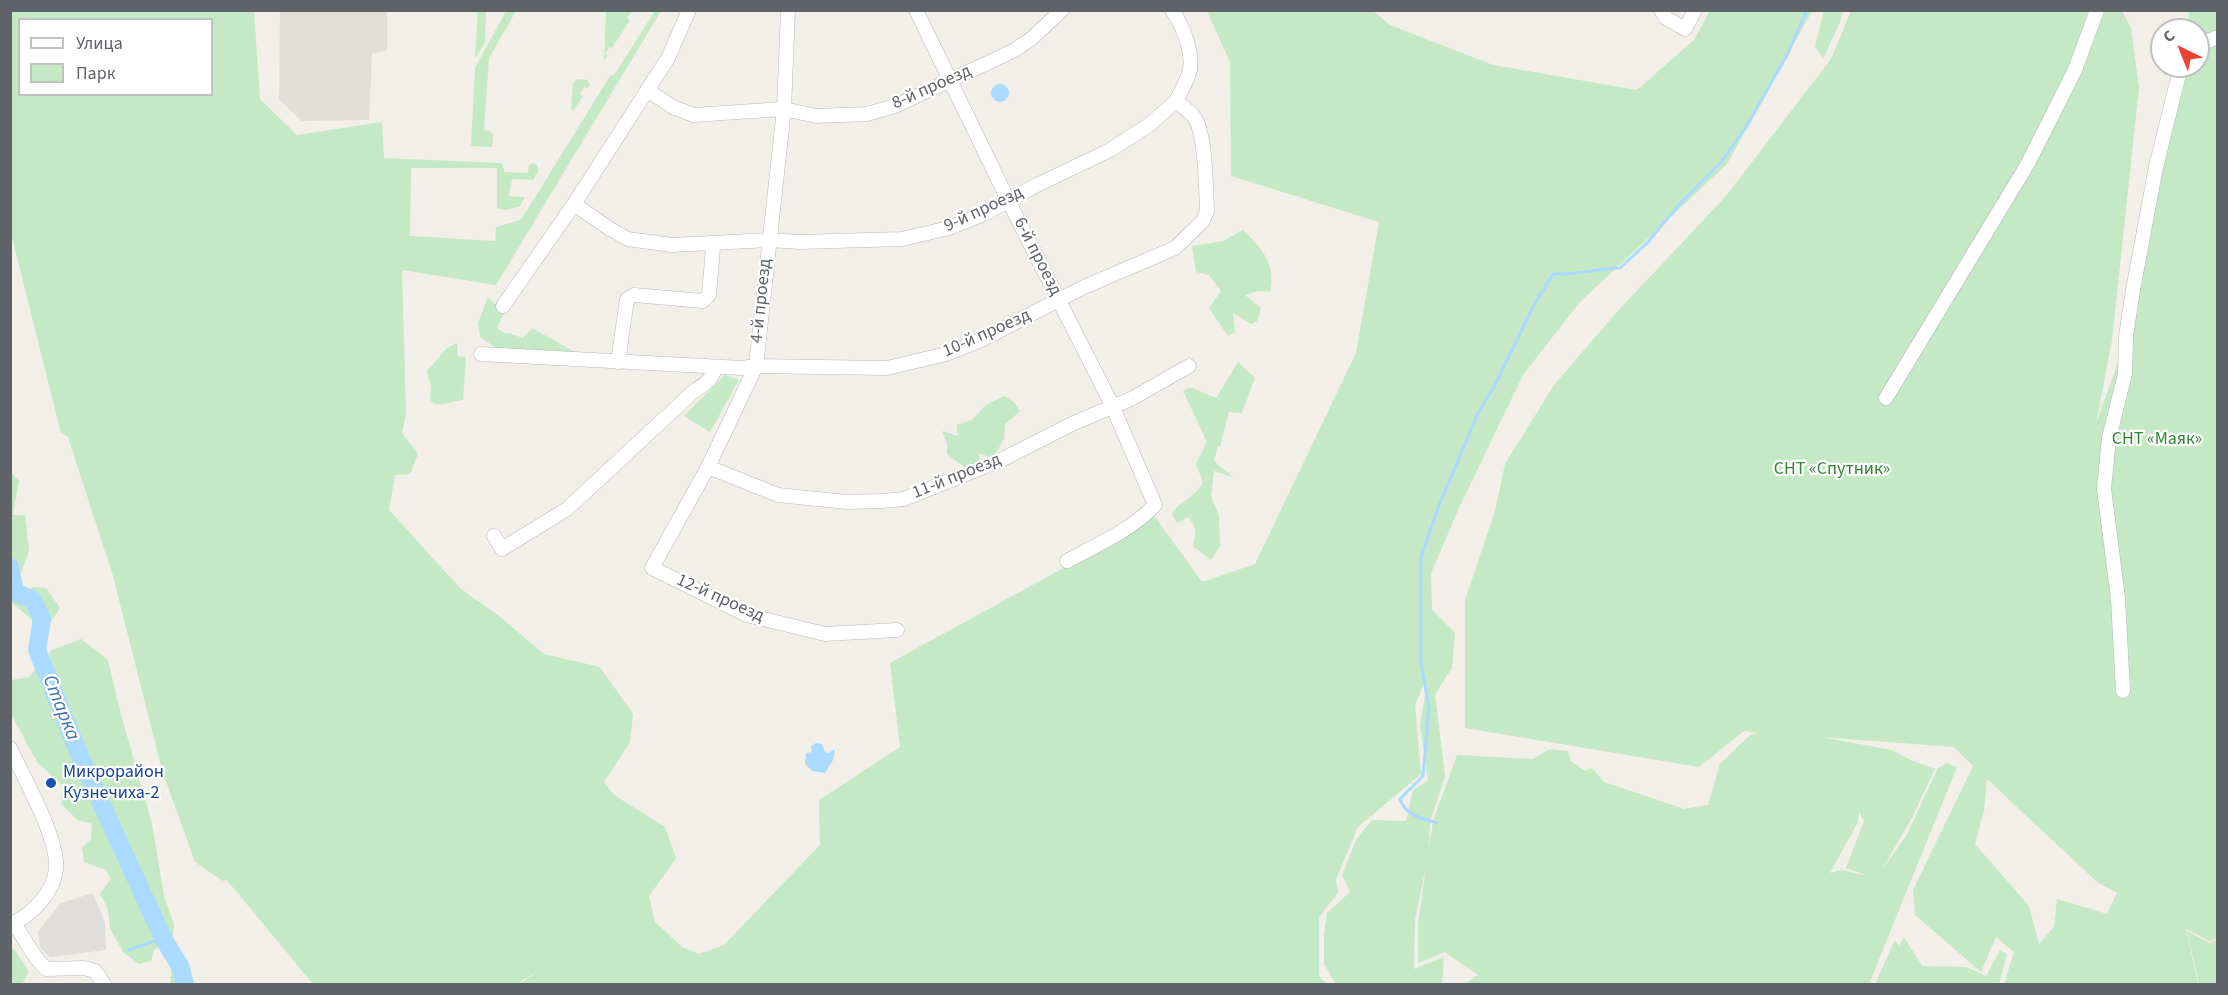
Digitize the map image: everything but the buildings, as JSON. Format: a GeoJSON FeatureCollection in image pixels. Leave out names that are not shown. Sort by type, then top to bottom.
{"type":"FeatureCollection","features":[{"type":"Feature","properties":{"kind":"street"},"geometry":{"type":"LineString","coordinates":[[503,306],[574,204],[668,58],[689,10]]}},
{"type":"Feature","properties":{"kind":"street","name":"4-й проезд"},"geometry":{"type":"LineString","coordinates":[[652,568],[708,467],[756,366],[784,109],[788,10]]}},
{"type":"Feature","properties":{"kind":"street","name":"6-й проезд"},"geometry":{"type":"LineString","coordinates":[[916,10],[1008,200],[1112,405],[1155,505],[1144,517],[1067,561]]}},
{"type":"Feature","properties":{"kind":"street","name":"8-й проезд"},"geometry":{"type":"LineString","coordinates":[[646,90],[674,107],[693,115],[784,109],[816,116],[867,114],[895,106],[1013,51],[1031,39],[1062,10]]}},
{"type":"Feature","properties":{"kind":"street"},"geometry":{"type":"LineString","coordinates":[[1172,10],[1183,29],[1190,61],[1190,71],[1176,101]]}},
{"type":"Feature","properties":{"kind":"street"},"geometry":{"type":"LineString","coordinates":[[1661,10],[1666,18],[1684,28],[1695,10]]}},
{"type":"Feature","properties":{"kind":"street"},"geometry":{"type":"LineString","coordinates":[[1886,398],[2028,163],[2075,70],[2097,10]]}},
{"type":"Feature","properties":{"kind":"street"},"geometry":{"type":"LineString","coordinates":[[2123,691],[2118,598],[2104,489],[2109,438],[2125,374],[2126,336],[2133,290],[2156,167],[2178,78]]}},
{"type":"Feature","properties":{"kind":"street","name":"10-й проезд"},"geometry":{"type":"LineString","coordinates":[[481,354],[742,368],[756,366],[887,368],[946,354],[979,341],[1059,300],[1184,242],[1203,221],[1207,211],[1203,142],[1198,124],[1194,117],[1176,101]]}},
{"type":"Feature","properties":{"kind":"street","name":"9-й проезд"},"geometry":{"type":"LineString","coordinates":[[574,204],[610,229],[628,238],[672,245],[769,240],[902,239],[949,228],[984,214],[1110,150],[1149,125],[1176,101]]}},
{"type":"Feature","properties":{"kind":"street"},"geometry":{"type":"LineString","coordinates":[[618,362],[627,299],[634,295],[704,301],[709,296],[713,248]]}},
{"type":"Feature","properties":{"kind":"street","name":"11-й проезд"},"geometry":{"type":"LineString","coordinates":[[708,467],[778,495],[847,502],[904,499],[1001,460],[1112,405],[1131,399],[1189,366]]}},
{"type":"Feature","properties":{"kind":"street"},"geometry":{"type":"LineString","coordinates":[[494,536],[502,549],[567,509],[693,392],[709,380],[716,367]]}},
{"type":"Feature","properties":{"kind":"street","name":"12-й проезд"},"geometry":{"type":"LineString","coordinates":[[652,568],[760,620],[825,634],[897,630]]}},
{"type":"Feature","properties":{"kind":"street"},"geometry":{"type":"LineString","coordinates":[[10,748],[52,841],[56,857],[56,870],[52,885],[37,907],[27,916],[12,923],[46,969],[84,968],[95,971],[104,984]]}},
{"type":"Feature","properties":{"kind":"shaded area"},"geometry":{"type":"Polygon","coordinates":[[[280,11],[387,11],[387,51],[372,53],[369,120],[302,121],[279,100],[280,11]]]}},
{"type":"Feature","properties":{"kind":"shaded area"},"geometry":{"type":"Polygon","coordinates":[[[93,893],[105,923],[106,950],[50,957],[40,948],[38,931],[61,903],[93,893]]]}},
{"type":"Feature","properties":{"kind":"green space"},"geometry":{"type":"Polygon","coordinates":[[[478,10],[486,11],[485,42],[475,59],[478,10]]]}},
{"type":"Feature","properties":{"kind":"green space"},"geometry":{"type":"Polygon","coordinates":[[[10,11],[254,11],[260,99],[297,135],[382,122],[384,158],[500,163],[503,165],[504,172],[528,173],[529,165],[533,163],[537,165],[539,170],[533,180],[512,179],[509,196],[525,197],[520,206],[507,210],[497,209],[497,168],[411,168],[410,236],[495,241],[496,227],[521,220],[610,76],[614,75],[655,11],[661,11],[496,285],[402,270],[406,414],[402,433],[418,454],[410,474],[395,475],[389,510],[461,589],[499,616],[544,654],[600,667],[633,714],[630,742],[604,782],[614,795],[665,827],[676,858],[649,896],[655,922],[682,947],[699,954],[724,945],[820,845],[819,800],[900,747],[890,663],[1122,536],[1153,514],[1202,582],[1255,564],[1356,353],[1379,222],[1231,176],[1230,62],[1207,11],[1373,11],[1390,25],[1493,65],[1637,90],[1694,40],[1710,11],[1812,11],[1727,164],[1579,303],[1523,375],[1459,508],[1431,573],[1432,610],[1455,633],[1452,668],[1435,694],[1445,776],[1430,822],[1429,848],[1433,821],[1457,755],[1533,759],[1550,749],[1568,751],[1571,761],[1585,771],[1592,768],[1604,782],[1684,809],[1708,805],[1720,764],[1750,735],[1758,733],[1744,731],[1699,767],[1465,728],[1465,600],[1495,511],[1505,464],[1554,385],[1616,313],[1726,196],[1831,59],[1851,11],[2122,11],[2131,28],[2139,88],[2112,340],[2096,424],[2137,309],[2146,246],[2183,78],[2210,78],[2210,18],[2189,18],[2189,11],[2217,11],[2218,938],[2210,941],[2186,929],[2198,984],[2004,984],[2014,952],[1996,937],[1981,972],[1915,915],[1913,890],[1973,766],[1954,747],[1821,737],[1892,750],[1935,769],[1912,818],[1881,871],[1906,836],[1938,768],[1947,763],[1957,767],[1869,984],[1465,984],[1478,975],[1445,952],[1418,963],[1418,925],[1426,866],[1415,920],[1414,969],[1444,957],[1442,984],[1336,984],[1324,964],[1324,934],[1327,913],[1350,892],[1342,875],[1356,840],[1372,820],[1406,821],[1413,790],[1428,780],[1420,725],[1425,681],[1415,705],[1421,774],[1358,827],[1336,879],[1338,893],[1319,917],[1319,976],[1327,984],[523,984],[522,982],[542,969],[521,981],[521,984],[313,984],[226,879],[223,881],[195,862],[162,770],[113,576],[68,437],[61,433],[11,233],[10,11]],[[1987,779],[1984,810],[1975,844],[2029,906],[2039,944],[2054,927],[2057,899],[2107,914],[2117,893],[2097,882],[1987,779]],[[1859,811],[1858,822],[1830,873],[1841,870],[1869,876],[1846,868],[1864,821],[1859,811]]]}},
{"type":"Feature","properties":{"kind":"green space"},"geometry":{"type":"Polygon","coordinates":[[[506,11],[516,11],[489,58],[484,130],[490,131],[493,135],[492,147],[471,146],[475,68],[506,11]]]}},
{"type":"Feature","properties":{"kind":"green space"},"geometry":{"type":"Polygon","coordinates":[[[606,11],[632,11],[627,18],[630,20],[612,48],[609,47],[604,61],[606,11]]]}},
{"type":"Feature","properties":{"kind":"green space"},"geometry":{"type":"Polygon","coordinates":[[[1824,11],[1843,11],[1823,59],[1815,46],[1824,11]]]}},
{"type":"Feature","properties":{"kind":"green space"},"geometry":{"type":"Polygon","coordinates":[[[577,79],[587,80],[590,85],[587,88],[584,87],[580,94],[583,96],[573,111],[571,109],[573,84],[577,79]]]}},
{"type":"Feature","properties":{"kind":"green space"},"geometry":{"type":"Polygon","coordinates":[[[1243,230],[1266,257],[1271,272],[1270,292],[1257,291],[1245,295],[1261,308],[1257,321],[1251,324],[1233,313],[1235,332],[1228,336],[1209,308],[1221,291],[1209,275],[1196,272],[1192,246],[1223,241],[1243,230]]]}},
{"type":"Feature","properties":{"kind":"green space"},"geometry":{"type":"Polygon","coordinates":[[[488,297],[504,313],[497,328],[506,334],[523,338],[532,328],[580,355],[502,352],[480,337],[478,323],[488,297]]]}},
{"type":"Feature","properties":{"kind":"green space"},"geometry":{"type":"Polygon","coordinates":[[[457,343],[458,356],[466,357],[463,400],[445,404],[433,403],[430,400],[431,387],[427,371],[447,348],[457,343]]]}},
{"type":"Feature","properties":{"kind":"green space"},"geometry":{"type":"Polygon","coordinates":[[[1238,362],[1255,378],[1242,413],[1229,412],[1214,461],[1233,477],[1214,471],[1211,497],[1219,515],[1220,546],[1211,560],[1193,546],[1196,530],[1189,517],[1177,523],[1172,514],[1196,492],[1203,482],[1196,464],[1207,442],[1183,391],[1190,387],[1216,398],[1238,362]]]}},
{"type":"Feature","properties":{"kind":"green space"},"geometry":{"type":"Polygon","coordinates":[[[725,375],[739,380],[710,432],[684,416],[725,375]]]}},
{"type":"Feature","properties":{"kind":"green space"},"geometry":{"type":"Polygon","coordinates":[[[1004,396],[1014,402],[1020,411],[1005,424],[1004,439],[993,458],[978,453],[981,463],[967,469],[947,454],[947,443],[942,431],[958,436],[956,425],[972,420],[986,405],[1004,396]]]}},
{"type":"Feature","properties":{"kind":"green space"},"geometry":{"type":"Polygon","coordinates":[[[11,472],[19,481],[13,515],[25,515],[29,551],[21,573],[11,578],[11,472]]]}},
{"type":"Feature","properties":{"kind":"green space"},"geometry":{"type":"Polygon","coordinates":[[[33,587],[46,588],[60,608],[45,631],[33,641],[32,620],[11,602],[33,587]]]}},
{"type":"Feature","properties":{"kind":"green space"},"geometry":{"type":"Polygon","coordinates":[[[81,639],[108,660],[152,824],[164,896],[174,924],[173,937],[154,950],[151,961],[139,964],[124,953],[110,929],[108,909],[100,894],[111,879],[106,870],[84,862],[82,848],[91,839],[92,823],[79,821],[61,804],[63,786],[37,762],[11,714],[11,677],[12,680],[29,677],[52,650],[81,639]]]}},
{"type":"Feature","properties":{"kind":"green space"},"geometry":{"type":"Polygon","coordinates":[[[2187,931],[2210,943],[2217,940],[2217,984],[2199,984],[2187,931]]]}},
{"type":"Feature","properties":{"kind":"green space"},"geometry":{"type":"Polygon","coordinates":[[[1904,937],[1922,966],[1966,967],[1986,976],[2000,950],[2007,954],[1999,984],[1875,984],[1895,940],[1899,946],[1904,937]]]}},
{"type":"Feature","properties":{"kind":"green space"},"geometry":{"type":"Polygon","coordinates":[[[11,947],[29,972],[22,984],[11,984],[11,947]]]}},
{"type":"Feature","properties":{"kind":"green space"},"geometry":{"type":"Polygon","coordinates":[[[186,960],[191,969],[185,984],[170,984],[172,965],[186,960]]]}},
{"type":"Feature","properties":{"kind":"water"},"geometry":{"type":"Polygon","coordinates":[[[1000,84],[1006,87],[1009,93],[1006,99],[1000,102],[994,99],[991,93],[994,87],[1000,84]]]}},
{"type":"Feature","properties":{"kind":"water"},"geometry":{"type":"Polygon","coordinates":[[[816,743],[822,744],[825,752],[829,753],[835,749],[833,760],[825,773],[812,771],[805,764],[806,753],[812,752],[811,746],[816,743]]]}},
{"type":"Feature","properties":{"kind":"waterway"},"geometry":{"type":"LineString","coordinates":[[1437,823],[1410,813],[1400,799],[1423,776],[1429,707],[1421,662],[1421,557],[1438,508],[1478,413],[1494,387],[1534,305],[1553,274],[1620,268],[1647,243],[1679,205],[1722,161],[1748,124],[1788,53],[1807,10]]}},
{"type":"Feature","properties":{"kind":"waterway","name":"Старка"},"geometry":{"type":"LineString","coordinates":[[10,567],[15,592],[33,600],[42,619],[37,650],[81,759],[163,938],[180,966],[185,984]]}},
{"type":"Feature","properties":{"kind":"waterway"},"geometry":{"type":"LineString","coordinates":[[128,950],[163,938]]}},
{"type":"Feature","properties":{"kind":"place","name":"Микрорайон Кузнечиха-2"},"geometry":{"type":"Point","coordinates":[51,783]}},
{"type":"Feature","properties":{"kind":"park label","name":"СНТ «Маяк»"},"geometry":{"type":"Point","coordinates":[2157,440]}},
{"type":"Feature","properties":{"kind":"park label","name":"СНТ «Спутник»"},"geometry":{"type":"Point","coordinates":[1832,470]}}]}
